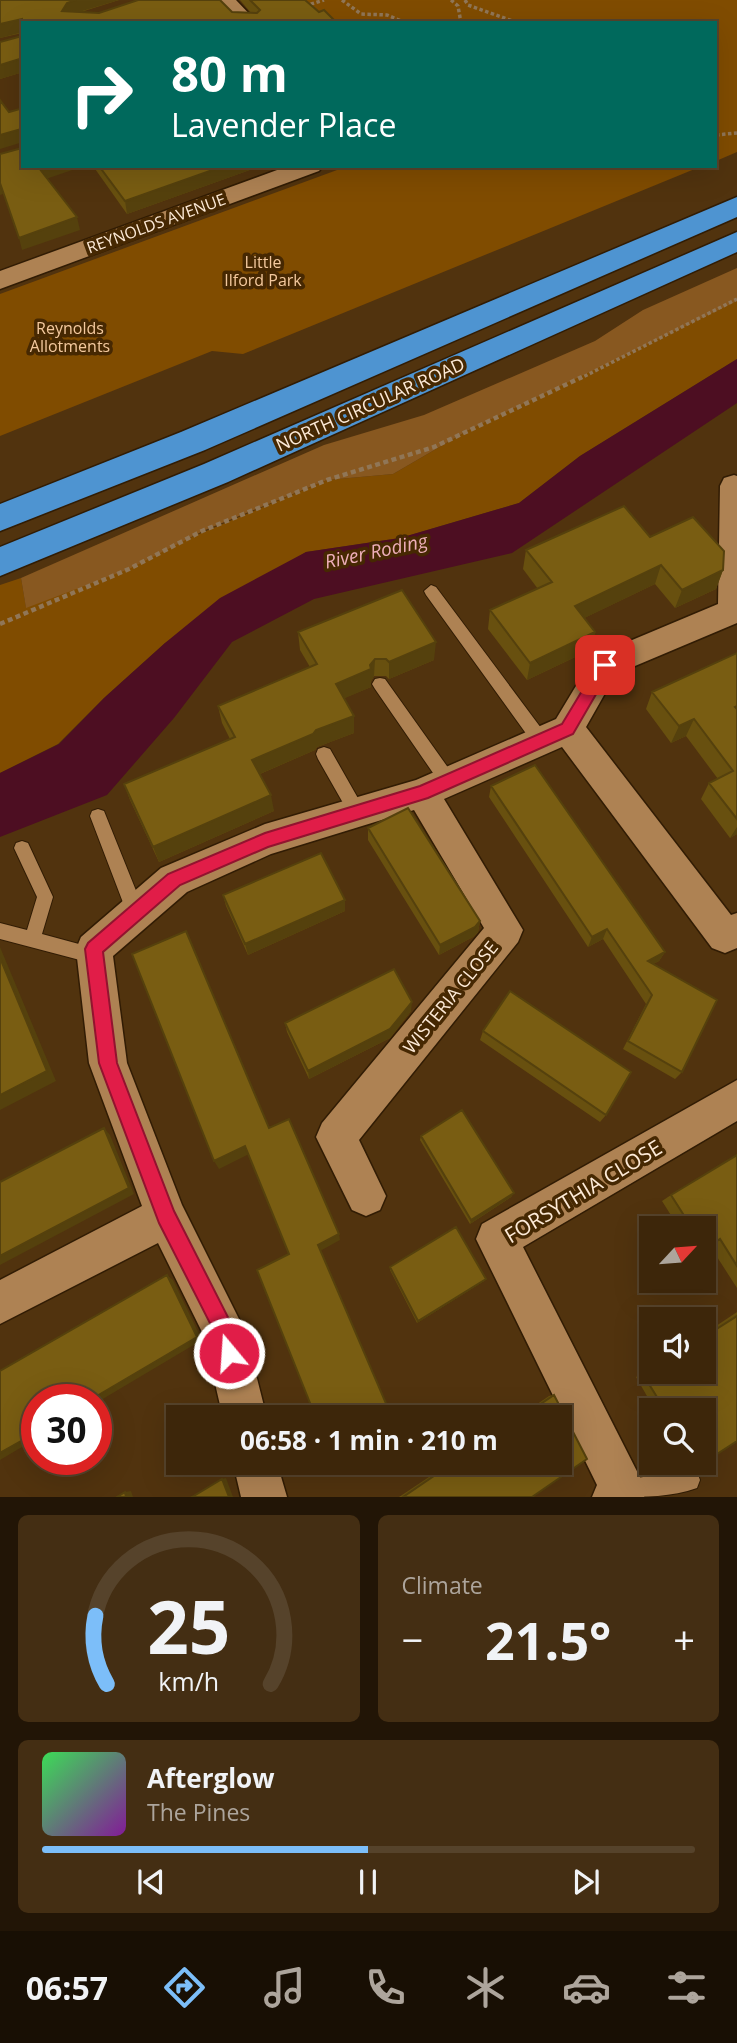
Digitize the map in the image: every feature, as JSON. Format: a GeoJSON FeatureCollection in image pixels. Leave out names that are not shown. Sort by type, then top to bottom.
{"type":"FeatureCollection","features":[{"type":"Feature","properties":{"kind":"highway","name":"NORTH CIRCULAR ROAD"},"geometry":{"type":"LineString","coordinates":[[0,518],[193,441],[737,206]]}},
{"type":"Feature","properties":{"kind":"highway","name":"NORTH CIRCULAR ROAD"},"geometry":{"type":"LineString","coordinates":[[0,562],[216,473],[737,241]]}},
{"type":"Feature","properties":{"kind":"street"},"geometry":{"type":"LineString","coordinates":[[224,0],[245,21]]}},
{"type":"Feature","properties":{"kind":"street","name":"REYNOLDS AVENUE"},"geometry":{"type":"LineString","coordinates":[[0,280],[306,168]]}},
{"type":"Feature","properties":{"kind":"street"},"geometry":{"type":"LineString","coordinates":[[242,1405],[224,1331],[166,1216],[108,1063],[94,949],[174,880],[265,840],[435,787],[554,735],[605,665],[733,611],[734,486]]}},
{"type":"Feature","properties":{"kind":"street"},"geometry":{"type":"LineString","coordinates":[[554,735],[725,936],[737,930]]}},
{"type":"Feature","properties":{"kind":"street","name":"WISTERIA CLOSE"},"geometry":{"type":"LineString","coordinates":[[366,1196],[336,1137],[505,930],[435,787]]}},
{"type":"Feature","properties":{"kind":"street","name":"FORSYTHIA CLOSE"},"geometry":{"type":"LineString","coordinates":[[620,1494],[497,1239],[737,1099]]}},
{"type":"Feature","properties":{"kind":"street"},"geometry":{"type":"LineString","coordinates":[[0,1303],[166,1216]]}},
{"type":"Feature","properties":{"kind":"street"},"geometry":{"type":"LineString","coordinates":[[258,1475],[264,1497]]}},
{"type":"Feature","properties":{"kind":"lane"},"geometry":{"type":"LineString","coordinates":[[431,591],[554,735]]}},
{"type":"Feature","properties":{"kind":"lane"},"geometry":{"type":"LineString","coordinates":[[380,684],[435,787]]}},
{"type":"Feature","properties":{"kind":"lane"},"geometry":{"type":"LineString","coordinates":[[324,754],[357,813]]}},
{"type":"Feature","properties":{"kind":"lane"},"geometry":{"type":"LineString","coordinates":[[98,816],[136,913]]}},
{"type":"Feature","properties":{"kind":"lane"},"geometry":{"type":"LineString","coordinates":[[22,848],[45,897],[32,940]]}},
{"type":"Feature","properties":{"kind":"lane"},"geometry":{"type":"LineString","coordinates":[[0,931],[94,956]]}},
{"type":"Feature","properties":{"kind":"lane"},"geometry":{"type":"LineString","coordinates":[[620,1494],[689,1480]]}},
{"type":"Feature","properties":{"kind":"path"},"geometry":{"type":"LineString","coordinates":[[300,8],[324,0]]}},
{"type":"Feature","properties":{"kind":"path"},"geometry":{"type":"LineString","coordinates":[[342,0],[361,14],[387,15],[401,21]]}},
{"type":"Feature","properties":{"kind":"path"},"geometry":{"type":"LineString","coordinates":[[451,0],[458,6],[462,21]]}},
{"type":"Feature","properties":{"kind":"path"},"geometry":{"type":"LineString","coordinates":[[466,0],[467,5],[512,21]]}},
{"type":"Feature","properties":{"kind":"path"},"geometry":{"type":"LineString","coordinates":[[717,135],[737,133]]}},
{"type":"Feature","properties":{"kind":"path"},"geometry":{"type":"LineString","coordinates":[[0,625],[129,569],[205,530],[327,480],[434,447],[573,382],[737,299]]}},
{"type":"Feature","properties":{"kind":"green space"},"geometry":{"type":"Polygon","coordinates":[[[293,0],[737,0],[737,152],[717,161],[717,21],[269,21],[293,0]]]}},
{"type":"Feature","properties":{"kind":"green space","name":"Little Ilford Park"},"geometry":{"type":"Polygon","coordinates":[[[343,168],[697,168],[243,354],[212,351],[0,436],[0,294],[343,168]]]}},
{"type":"Feature","properties":{"kind":"green space"},"geometry":{"type":"Polygon","coordinates":[[[737,299],[737,359],[580,456],[519,503],[400,538],[306,552],[165,643],[58,744],[0,773],[0,585],[21,578],[26,607],[327,480],[393,474],[467,431],[737,299]]]}},
{"type":"Feature","properties":{"kind":"shaded area"},"geometry":{"type":"Polygon","coordinates":[[[737,268],[737,301],[467,431],[393,474],[327,480],[205,530],[129,569],[26,608],[21,578],[324,445],[424,415],[595,341],[643,310],[737,268]]]}},
{"type":"Feature","properties":{"kind":"water","name":"River Roding"},"geometry":{"type":"Polygon","coordinates":[[[737,359],[737,403],[512,553],[314,599],[232,642],[174,718],[107,795],[0,837],[0,773],[59,744],[104,698],[220,598],[306,552],[400,538],[519,503],[580,456],[737,359]]]}},
{"type":"Feature","properties":{"kind":"building"},"geometry":{"type":"Polygon","coordinates":[[[0,0],[76,0],[67,3],[62,11],[99,13],[138,0],[220,0],[232,12],[257,13],[260,10],[250,0],[305,0],[319,12],[324,10],[335,21],[22,19],[0,24],[0,0]]]}},
{"type":"Feature","properties":{"kind":"building"},"geometry":{"type":"Polygon","coordinates":[[[21,36],[21,59],[0,65],[0,42],[21,36]]]}},
{"type":"Feature","properties":{"kind":"building"},"geometry":{"type":"Polygon","coordinates":[[[0,100],[9,112],[21,109],[21,129],[0,135],[0,100]]]}},
{"type":"Feature","properties":{"kind":"building"},"geometry":{"type":"Polygon","coordinates":[[[21,148],[21,168],[39,168],[77,217],[19,238],[0,183],[0,154],[21,148]]]}},
{"type":"Feature","properties":{"kind":"building"},"geometry":{"type":"Polygon","coordinates":[[[100,168],[218,168],[125,201],[100,168]]]}},
{"type":"Feature","properties":{"kind":"building"},"geometry":{"type":"Polygon","coordinates":[[[624,506],[650,537],[693,517],[724,551],[723,570],[682,590],[661,565],[575,606],[595,632],[530,663],[490,610],[552,582],[526,550],[624,506]]]}},
{"type":"Feature","properties":{"kind":"building"},"geometry":{"type":"Polygon","coordinates":[[[402,590],[436,642],[389,662],[386,659],[375,659],[370,665],[371,669],[336,684],[354,716],[316,730],[313,734],[252,760],[271,795],[153,847],[124,784],[235,737],[218,706],[317,664],[298,632],[402,590]]]}},
{"type":"Feature","properties":{"kind":"building"},"geometry":{"type":"Polygon","coordinates":[[[737,653],[737,819],[709,783],[733,771],[694,719],[679,726],[652,692],[737,653]]]}},
{"type":"Feature","properties":{"kind":"building"},"geometry":{"type":"Polygon","coordinates":[[[535,765],[665,952],[648,961],[717,1000],[682,1072],[628,1041],[652,995],[607,929],[592,937],[491,786],[535,765]]]}},
{"type":"Feature","properties":{"kind":"building"},"geometry":{"type":"Polygon","coordinates":[[[408,808],[480,921],[475,927],[440,945],[368,828],[408,808]]]}},
{"type":"Feature","properties":{"kind":"building"},"geometry":{"type":"Polygon","coordinates":[[[321,853],[345,900],[245,944],[223,895],[321,853]]]}},
{"type":"Feature","properties":{"kind":"building"},"geometry":{"type":"Polygon","coordinates":[[[186,931],[269,1128],[289,1119],[339,1234],[318,1245],[387,1405],[311,1405],[257,1270],[289,1254],[245,1146],[214,1161],[132,954],[186,931]]]}},
{"type":"Feature","properties":{"kind":"building"},"geometry":{"type":"Polygon","coordinates":[[[0,958],[47,1071],[0,1095],[0,958]]]}},
{"type":"Feature","properties":{"kind":"building"},"geometry":{"type":"Polygon","coordinates":[[[394,969],[412,1002],[390,1029],[308,1071],[285,1023],[394,969]]]}},
{"type":"Feature","properties":{"kind":"building"},"geometry":{"type":"Polygon","coordinates":[[[510,991],[631,1072],[606,1115],[483,1031],[510,991]]]}},
{"type":"Feature","properties":{"kind":"building"},"geometry":{"type":"Polygon","coordinates":[[[462,1110],[514,1193],[471,1220],[421,1136],[462,1110]]]}},
{"type":"Feature","properties":{"kind":"building"},"geometry":{"type":"Polygon","coordinates":[[[104,1128],[129,1188],[0,1256],[0,1182],[104,1128]]]}},
{"type":"Feature","properties":{"kind":"building"},"geometry":{"type":"Polygon","coordinates":[[[737,1155],[737,1266],[720,1239],[716,1242],[716,1216],[684,1216],[671,1195],[737,1155]]]}},
{"type":"Feature","properties":{"kind":"building"},"geometry":{"type":"Polygon","coordinates":[[[456,1227],[486,1279],[418,1321],[390,1267],[456,1227]]]}},
{"type":"Feature","properties":{"kind":"building"},"geometry":{"type":"Polygon","coordinates":[[[167,1275],[197,1337],[112,1387],[112,1384],[21,1384],[21,1441],[0,1453],[0,1371],[167,1275]]]}},
{"type":"Feature","properties":{"kind":"building"},"geometry":{"type":"Polygon","coordinates":[[[737,1316],[737,1441],[716,1454],[716,1398],[658,1398],[649,1384],[716,1384],[716,1329],[737,1316]]]}},
{"type":"Feature","properties":{"kind":"building"},"geometry":{"type":"Polygon","coordinates":[[[554,1395],[559,1405],[539,1405],[554,1395]]]}},
{"type":"Feature","properties":{"kind":"building"},"geometry":{"type":"Polygon","coordinates":[[[572,1430],[587,1459],[572,1469],[572,1430]]]}},
{"type":"Feature","properties":{"kind":"building"},"geometry":{"type":"Polygon","coordinates":[[[435,1475],[564,1475],[532,1497],[403,1497],[435,1475]]]}},
{"type":"Feature","properties":{"kind":"building"},"geometry":{"type":"Polygon","coordinates":[[[222,1479],[229,1497],[192,1497],[222,1479]]]}},
{"type":"Feature","properties":{"kind":"route"},"geometry":{"type":"LineString","coordinates":[[229,1353],[224,1331],[166,1216],[108,1063],[94,949],[174,880],[265,840],[422,793],[568,729],[605,665]]}},
{"type":"Feature","properties":{"kind":"park label","name":"Reynolds Allotments"},"geometry":{"type":"Point","coordinates":[70,337]}}]}
